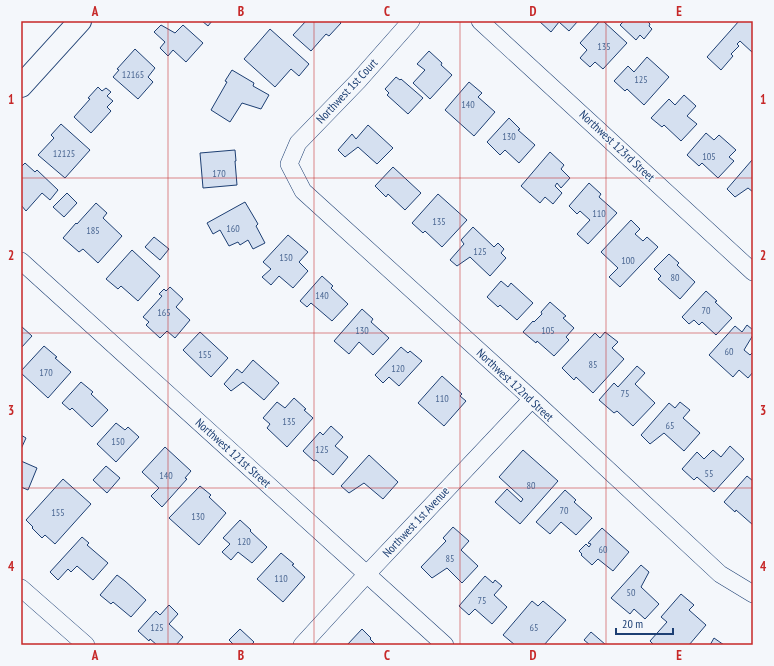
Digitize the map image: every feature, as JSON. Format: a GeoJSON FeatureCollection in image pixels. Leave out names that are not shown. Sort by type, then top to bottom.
{"type":"FeatureCollection","features":[{"type":"Feature","properties":{"kind":"street"},"geometry":{"type":"LineString","coordinates":[[21,86],[80,21]]}},
{"type":"Feature","properties":{"kind":"street","name":"Northwest 1st Court"},"geometry":{"type":"LineString","coordinates":[[289,164],[298,142],[358,81],[411,21]]}},
{"type":"Feature","properties":{"kind":"street","name":"Northwest 123rd Street"},"geometry":{"type":"LineString","coordinates":[[480,21],[753,272]]}},
{"type":"Feature","properties":{"kind":"street","name":"Northwest 122nd Street"},"geometry":{"type":"LineString","coordinates":[[289,164],[303,191],[532,399],[720,574],[753,594]]}},
{"type":"Feature","properties":{"kind":"street","name":"Northwest 121st Street"},"geometry":{"type":"LineString","coordinates":[[21,261],[444,645]]}},
{"type":"Feature","properties":{"kind":"street","name":"Northwest 1st Avenue"},"geometry":{"type":"LineString","coordinates":[[302,645],[532,399]]}},
{"type":"Feature","properties":{"kind":"street"},"geometry":{"type":"LineString","coordinates":[[21,588],[86,645]]}},
{"type":"Feature","properties":{"kind":"building"},"geometry":{"type":"Polygon","coordinates":[[[202,21],[212,21],[208,26],[202,21]]]}},
{"type":"Feature","properties":{"kind":"building"},"geometry":{"type":"Polygon","coordinates":[[[306,21],[339,21],[341,23],[329,36],[326,34],[311,51],[293,35],[306,21]]]}},
{"type":"Feature","properties":{"kind":"building"},"geometry":{"type":"Polygon","coordinates":[[[539,21],[578,21],[569,31],[559,22],[551,32],[539,21]]]}},
{"type":"Feature","properties":{"kind":"building"},"geometry":{"type":"Polygon","coordinates":[[[600,21],[603,21],[627,43],[603,69],[595,62],[590,67],[580,58],[587,50],[580,43],[600,21]]]}},
{"type":"Feature","properties":{"kind":"building"},"geometry":{"type":"Polygon","coordinates":[[[624,21],[647,21],[652,29],[644,39],[640,35],[636,40],[620,25],[624,21]]]}},
{"type":"Feature","properties":{"kind":"building"},"geometry":{"type":"Polygon","coordinates":[[[739,21],[753,21],[753,53],[740,41],[737,44],[739,46],[731,54],[733,56],[721,70],[707,57],[739,21]]]}},
{"type":"Feature","properties":{"kind":"building"},"geometry":{"type":"Polygon","coordinates":[[[161,25],[175,33],[183,25],[203,43],[186,62],[173,50],[168,56],[160,48],[165,42],[154,32],[161,25]]]}},
{"type":"Feature","properties":{"kind":"building"},"geometry":{"type":"Polygon","coordinates":[[[270,29],[309,64],[299,76],[291,69],[275,87],[244,59],[270,29]]]}},
{"type":"Feature","properties":{"kind":"building"},"geometry":{"type":"Polygon","coordinates":[[[135,49],[155,68],[148,77],[153,82],[138,99],[113,77],[119,70],[117,69],[135,49]]]}},
{"type":"Feature","properties":{"kind":"building"},"geometry":{"type":"Polygon","coordinates":[[[429,51],[452,75],[430,99],[413,83],[425,70],[417,64],[429,51]]]}},
{"type":"Feature","properties":{"kind":"building"},"geometry":{"type":"Polygon","coordinates":[[[647,57],[669,77],[644,105],[627,89],[625,91],[614,81],[628,66],[634,72],[647,57]]]}},
{"type":"Feature","properties":{"kind":"building"},"geometry":{"type":"Polygon","coordinates":[[[232,70],[254,83],[253,86],[269,95],[261,109],[242,103],[230,122],[211,110],[232,70]]]}},
{"type":"Feature","properties":{"kind":"building"},"geometry":{"type":"Polygon","coordinates":[[[396,77],[400,80],[401,79],[423,98],[408,114],[387,95],[389,93],[385,89],[396,77]]]}},
{"type":"Feature","properties":{"kind":"building"},"geometry":{"type":"Polygon","coordinates":[[[469,82],[482,93],[478,97],[495,112],[474,136],[445,110],[469,82]]]}},
{"type":"Feature","properties":{"kind":"building"},"geometry":{"type":"Polygon","coordinates":[[[98,87],[102,91],[106,88],[111,92],[107,96],[113,101],[107,107],[111,111],[91,133],[74,117],[90,99],[88,98],[98,87]]]}},
{"type":"Feature","properties":{"kind":"building"},"geometry":{"type":"Polygon","coordinates":[[[684,95],[696,106],[687,116],[697,124],[681,141],[664,125],[662,127],[651,118],[669,99],[675,105],[684,95]]]}},
{"type":"Feature","properties":{"kind":"building"},"geometry":{"type":"Polygon","coordinates":[[[509,118],[520,129],[518,130],[535,145],[519,163],[505,150],[500,155],[487,142],[509,118]]]}},
{"type":"Feature","properties":{"kind":"building"},"geometry":{"type":"Polygon","coordinates":[[[61,124],[90,150],[65,178],[38,155],[54,138],[51,135],[61,124]]]}},
{"type":"Feature","properties":{"kind":"building"},"geometry":{"type":"Polygon","coordinates":[[[368,125],[393,148],[377,164],[358,147],[345,157],[338,150],[352,134],[356,139],[368,125]]]}},
{"type":"Feature","properties":{"kind":"building"},"geometry":{"type":"Polygon","coordinates":[[[706,133],[714,140],[719,135],[736,150],[729,157],[734,161],[718,178],[702,163],[699,166],[687,155],[706,133]]]}},
{"type":"Feature","properties":{"kind":"building"},"geometry":{"type":"Polygon","coordinates":[[[235,150],[237,185],[203,188],[200,153],[235,150]]]}},
{"type":"Feature","properties":{"kind":"building"},"geometry":{"type":"Polygon","coordinates":[[[550,152],[564,165],[561,169],[570,178],[561,188],[557,183],[555,186],[562,193],[553,204],[545,197],[540,203],[521,186],[550,152]]]}},
{"type":"Feature","properties":{"kind":"building"},"geometry":{"type":"Polygon","coordinates":[[[752,160],[753,192],[748,188],[735,197],[727,189],[752,160]]]}},
{"type":"Feature","properties":{"kind":"building"},"geometry":{"type":"Polygon","coordinates":[[[25,163],[35,172],[37,170],[58,190],[50,200],[42,193],[26,211],[21,205],[21,167],[25,163]]]}},
{"type":"Feature","properties":{"kind":"building"},"geometry":{"type":"Polygon","coordinates":[[[393,167],[421,193],[405,210],[388,194],[386,197],[375,186],[393,167]]]}},
{"type":"Feature","properties":{"kind":"building"},"geometry":{"type":"Polygon","coordinates":[[[589,183],[601,194],[599,197],[617,213],[588,244],[577,234],[590,220],[580,211],[577,214],[569,206],[589,183]]]}},
{"type":"Feature","properties":{"kind":"building"},"geometry":{"type":"Polygon","coordinates":[[[67,193],[77,203],[64,217],[53,207],[67,193]]]}},
{"type":"Feature","properties":{"kind":"building"},"geometry":{"type":"Polygon","coordinates":[[[438,194],[467,220],[442,247],[425,231],[423,233],[412,223],[438,194]]]}},
{"type":"Feature","properties":{"kind":"building"},"geometry":{"type":"Polygon","coordinates":[[[245,202],[258,224],[256,226],[265,243],[253,249],[248,240],[240,245],[238,242],[229,246],[220,230],[213,234],[207,223],[245,202]]]}},
{"type":"Feature","properties":{"kind":"building"},"geometry":{"type":"Polygon","coordinates":[[[96,203],[107,213],[103,218],[122,236],[98,263],[83,249],[79,252],[63,238],[96,203]]]}},
{"type":"Feature","properties":{"kind":"building"},"geometry":{"type":"Polygon","coordinates":[[[631,220],[640,229],[635,234],[643,241],[647,237],[658,247],[620,287],[609,277],[618,268],[601,252],[631,220]]]}},
{"type":"Feature","properties":{"kind":"building"},"geometry":{"type":"Polygon","coordinates":[[[473,227],[494,247],[498,243],[504,249],[501,253],[506,258],[490,276],[470,257],[457,266],[450,260],[464,244],[461,240],[473,227]]]}},
{"type":"Feature","properties":{"kind":"building"},"geometry":{"type":"Polygon","coordinates":[[[288,235],[308,252],[299,262],[308,271],[293,288],[279,276],[271,285],[262,277],[271,269],[263,262],[288,235]]]}},
{"type":"Feature","properties":{"kind":"building"},"geometry":{"type":"Polygon","coordinates":[[[154,237],[169,249],[160,260],[145,247],[154,237]]]}},
{"type":"Feature","properties":{"kind":"building"},"geometry":{"type":"Polygon","coordinates":[[[132,250],[160,276],[138,301],[121,286],[118,289],[106,279],[132,250]]]}},
{"type":"Feature","properties":{"kind":"building"},"geometry":{"type":"Polygon","coordinates":[[[669,254],[679,263],[677,265],[695,282],[680,299],[658,279],[661,276],[654,269],[669,254]]]}},
{"type":"Feature","properties":{"kind":"building"},"geometry":{"type":"Polygon","coordinates":[[[322,276],[333,286],[331,288],[348,304],[332,321],[311,303],[307,307],[300,301],[322,276]]]}},
{"type":"Feature","properties":{"kind":"building"},"geometry":{"type":"Polygon","coordinates":[[[501,281],[508,287],[511,283],[533,303],[517,320],[500,305],[498,307],[487,297],[501,281]]]}},
{"type":"Feature","properties":{"kind":"building"},"geometry":{"type":"Polygon","coordinates":[[[170,287],[183,299],[176,307],[190,320],[175,338],[167,331],[160,338],[146,325],[149,322],[143,317],[162,296],[159,294],[164,289],[166,291],[170,287]]]}},
{"type":"Feature","properties":{"kind":"building"},"geometry":{"type":"Polygon","coordinates":[[[706,291],[732,318],[716,335],[702,322],[699,325],[694,320],[689,324],[682,317],[706,291]]]}},
{"type":"Feature","properties":{"kind":"building"},"geometry":{"type":"Polygon","coordinates":[[[550,302],[566,316],[563,318],[574,328],[566,337],[569,340],[554,356],[537,341],[536,343],[523,332],[542,314],[541,312],[550,302]]]}},
{"type":"Feature","properties":{"kind":"building"},"geometry":{"type":"Polygon","coordinates":[[[362,309],[373,319],[371,322],[389,338],[373,355],[359,342],[349,354],[334,341],[362,309]]]}},
{"type":"Feature","properties":{"kind":"building"},"geometry":{"type":"Polygon","coordinates":[[[747,325],[753,330],[753,335],[744,350],[750,355],[753,352],[753,372],[748,378],[739,370],[733,377],[709,355],[735,326],[742,332],[747,325]]]}},
{"type":"Feature","properties":{"kind":"building"},"geometry":{"type":"Polygon","coordinates":[[[21,326],[32,336],[21,348],[21,326]]]}},
{"type":"Feature","properties":{"kind":"building"},"geometry":{"type":"Polygon","coordinates":[[[200,332],[228,358],[211,377],[183,350],[200,332]]]}},
{"type":"Feature","properties":{"kind":"building"},"geometry":{"type":"Polygon","coordinates":[[[605,332],[618,342],[612,348],[624,359],[593,393],[576,377],[574,380],[562,368],[595,333],[600,338],[605,332]]]}},
{"type":"Feature","properties":{"kind":"building"},"geometry":{"type":"Polygon","coordinates":[[[44,346],[71,372],[48,398],[21,373],[21,371],[44,346]]]}},
{"type":"Feature","properties":{"kind":"building"},"geometry":{"type":"Polygon","coordinates":[[[401,347],[408,353],[410,351],[422,361],[399,386],[389,377],[383,383],[375,375],[401,347]]]}},
{"type":"Feature","properties":{"kind":"building"},"geometry":{"type":"Polygon","coordinates":[[[253,360],[279,383],[264,400],[243,382],[231,391],[224,384],[237,369],[242,373],[253,360]]]}},
{"type":"Feature","properties":{"kind":"building"},"geometry":{"type":"Polygon","coordinates":[[[637,366],[645,373],[635,384],[655,403],[633,426],[617,411],[614,413],[599,400],[614,383],[618,387],[637,366]]]}},
{"type":"Feature","properties":{"kind":"building"},"geometry":{"type":"Polygon","coordinates":[[[442,376],[462,394],[460,396],[466,401],[444,426],[418,403],[442,376]]]}},
{"type":"Feature","properties":{"kind":"building"},"geometry":{"type":"Polygon","coordinates":[[[81,382],[93,392],[91,394],[108,410],[92,427],[72,408],[70,410],[62,403],[81,382]]]}},
{"type":"Feature","properties":{"kind":"building"},"geometry":{"type":"Polygon","coordinates":[[[294,398],[313,418],[287,447],[267,428],[270,424],[263,418],[277,402],[285,408],[294,398]]]}},
{"type":"Feature","properties":{"kind":"building"},"geometry":{"type":"Polygon","coordinates":[[[680,402],[690,410],[683,418],[700,433],[684,451],[664,433],[650,444],[641,435],[669,403],[675,408],[680,402]]]}},
{"type":"Feature","properties":{"kind":"building"},"geometry":{"type":"Polygon","coordinates":[[[116,423],[125,430],[128,427],[139,437],[116,462],[97,444],[116,423]]]}},
{"type":"Feature","properties":{"kind":"building"},"geometry":{"type":"Polygon","coordinates":[[[331,426],[343,437],[335,446],[348,457],[333,475],[303,451],[320,432],[323,435],[331,426]]]}},
{"type":"Feature","properties":{"kind":"building"},"geometry":{"type":"Polygon","coordinates":[[[21,435],[26,438],[21,449],[21,435]]]}},
{"type":"Feature","properties":{"kind":"building"},"geometry":{"type":"Polygon","coordinates":[[[730,446],[744,459],[714,492],[697,477],[694,480],[682,469],[697,452],[704,459],[713,450],[721,457],[730,446]]]}},
{"type":"Feature","properties":{"kind":"building"},"geometry":{"type":"Polygon","coordinates":[[[165,447],[191,471],[185,478],[187,479],[162,507],[151,496],[159,488],[142,472],[165,447]]]}},
{"type":"Feature","properties":{"kind":"building"},"geometry":{"type":"Polygon","coordinates":[[[523,450],[558,481],[520,524],[495,502],[507,489],[521,502],[523,499],[499,477],[523,450]]]}},
{"type":"Feature","properties":{"kind":"building"},"geometry":{"type":"Polygon","coordinates":[[[369,455],[398,482],[383,499],[364,483],[349,493],[341,486],[369,455]]]}},
{"type":"Feature","properties":{"kind":"building"},"geometry":{"type":"Polygon","coordinates":[[[21,461],[37,468],[28,490],[21,487],[21,461]]]}},
{"type":"Feature","properties":{"kind":"building"},"geometry":{"type":"Polygon","coordinates":[[[106,466],[120,478],[107,493],[93,480],[106,466]]]}},
{"type":"Feature","properties":{"kind":"building"},"geometry":{"type":"Polygon","coordinates":[[[747,476],[753,481],[753,525],[724,502],[747,476]]]}},
{"type":"Feature","properties":{"kind":"building"},"geometry":{"type":"Polygon","coordinates":[[[63,479],[91,504],[55,544],[45,535],[42,538],[26,520],[63,479]]]}},
{"type":"Feature","properties":{"kind":"building"},"geometry":{"type":"Polygon","coordinates":[[[200,486],[211,495],[209,497],[226,513],[199,545],[169,518],[200,486]]]}},
{"type":"Feature","properties":{"kind":"building"},"geometry":{"type":"Polygon","coordinates":[[[565,490],[576,500],[574,502],[592,518],[576,535],[561,522],[550,534],[536,522],[565,490]]]}},
{"type":"Feature","properties":{"kind":"building"},"geometry":{"type":"Polygon","coordinates":[[[240,520],[267,547],[252,563],[238,552],[231,560],[222,552],[230,544],[223,538],[240,520]]]}},
{"type":"Feature","properties":{"kind":"building"},"geometry":{"type":"Polygon","coordinates":[[[453,527],[469,541],[461,550],[478,566],[462,583],[447,568],[432,578],[421,567],[446,541],[443,538],[453,527]]]}},
{"type":"Feature","properties":{"kind":"building"},"geometry":{"type":"Polygon","coordinates":[[[602,528],[629,552],[613,571],[598,559],[592,565],[581,555],[582,554],[579,551],[586,544],[589,547],[591,544],[588,543],[602,528]]]}},
{"type":"Feature","properties":{"kind":"building"},"geometry":{"type":"Polygon","coordinates":[[[82,537],[89,543],[87,545],[108,563],[93,580],[77,566],[71,572],[68,569],[58,580],[50,572],[82,537]]]}},
{"type":"Feature","properties":{"kind":"building"},"geometry":{"type":"Polygon","coordinates":[[[281,553],[294,564],[292,565],[305,577],[283,602],[257,579],[281,553]]]}},
{"type":"Feature","properties":{"kind":"building"},"geometry":{"type":"Polygon","coordinates":[[[641,565],[649,572],[641,587],[659,604],[645,619],[634,609],[630,614],[611,598],[641,565]]]}},
{"type":"Feature","properties":{"kind":"building"},"geometry":{"type":"Polygon","coordinates":[[[117,575],[146,600],[131,617],[113,602],[111,604],[100,595],[117,575]]]}},
{"type":"Feature","properties":{"kind":"building"},"geometry":{"type":"Polygon","coordinates":[[[485,576],[493,583],[495,580],[502,586],[494,595],[507,607],[492,624],[475,609],[469,615],[459,606],[485,576]]]}},
{"type":"Feature","properties":{"kind":"building"},"geometry":{"type":"Polygon","coordinates":[[[681,594],[694,605],[689,610],[706,625],[689,645],[654,645],[650,641],[667,622],[661,617],[681,594]]]}},
{"type":"Feature","properties":{"kind":"building"},"geometry":{"type":"Polygon","coordinates":[[[532,601],[538,606],[543,601],[566,620],[544,645],[515,645],[503,635],[532,601]]]}},
{"type":"Feature","properties":{"kind":"building"},"geometry":{"type":"Polygon","coordinates":[[[169,605],[178,614],[169,624],[183,637],[176,645],[157,645],[150,639],[149,641],[138,631],[156,611],[160,615],[169,605]]]}},
{"type":"Feature","properties":{"kind":"building"},"geometry":{"type":"Polygon","coordinates":[[[240,629],[254,642],[251,645],[234,645],[229,640],[240,629]]]}},
{"type":"Feature","properties":{"kind":"building"},"geometry":{"type":"Polygon","coordinates":[[[362,629],[376,645],[347,645],[362,629]]]}},
{"type":"Feature","properties":{"kind":"building"},"geometry":{"type":"Polygon","coordinates":[[[591,632],[606,645],[590,645],[584,640],[591,632]]]}},
{"type":"Feature","properties":{"kind":"building"},"geometry":{"type":"Polygon","coordinates":[[[714,638],[724,645],[710,645],[714,638]]]}}]}
